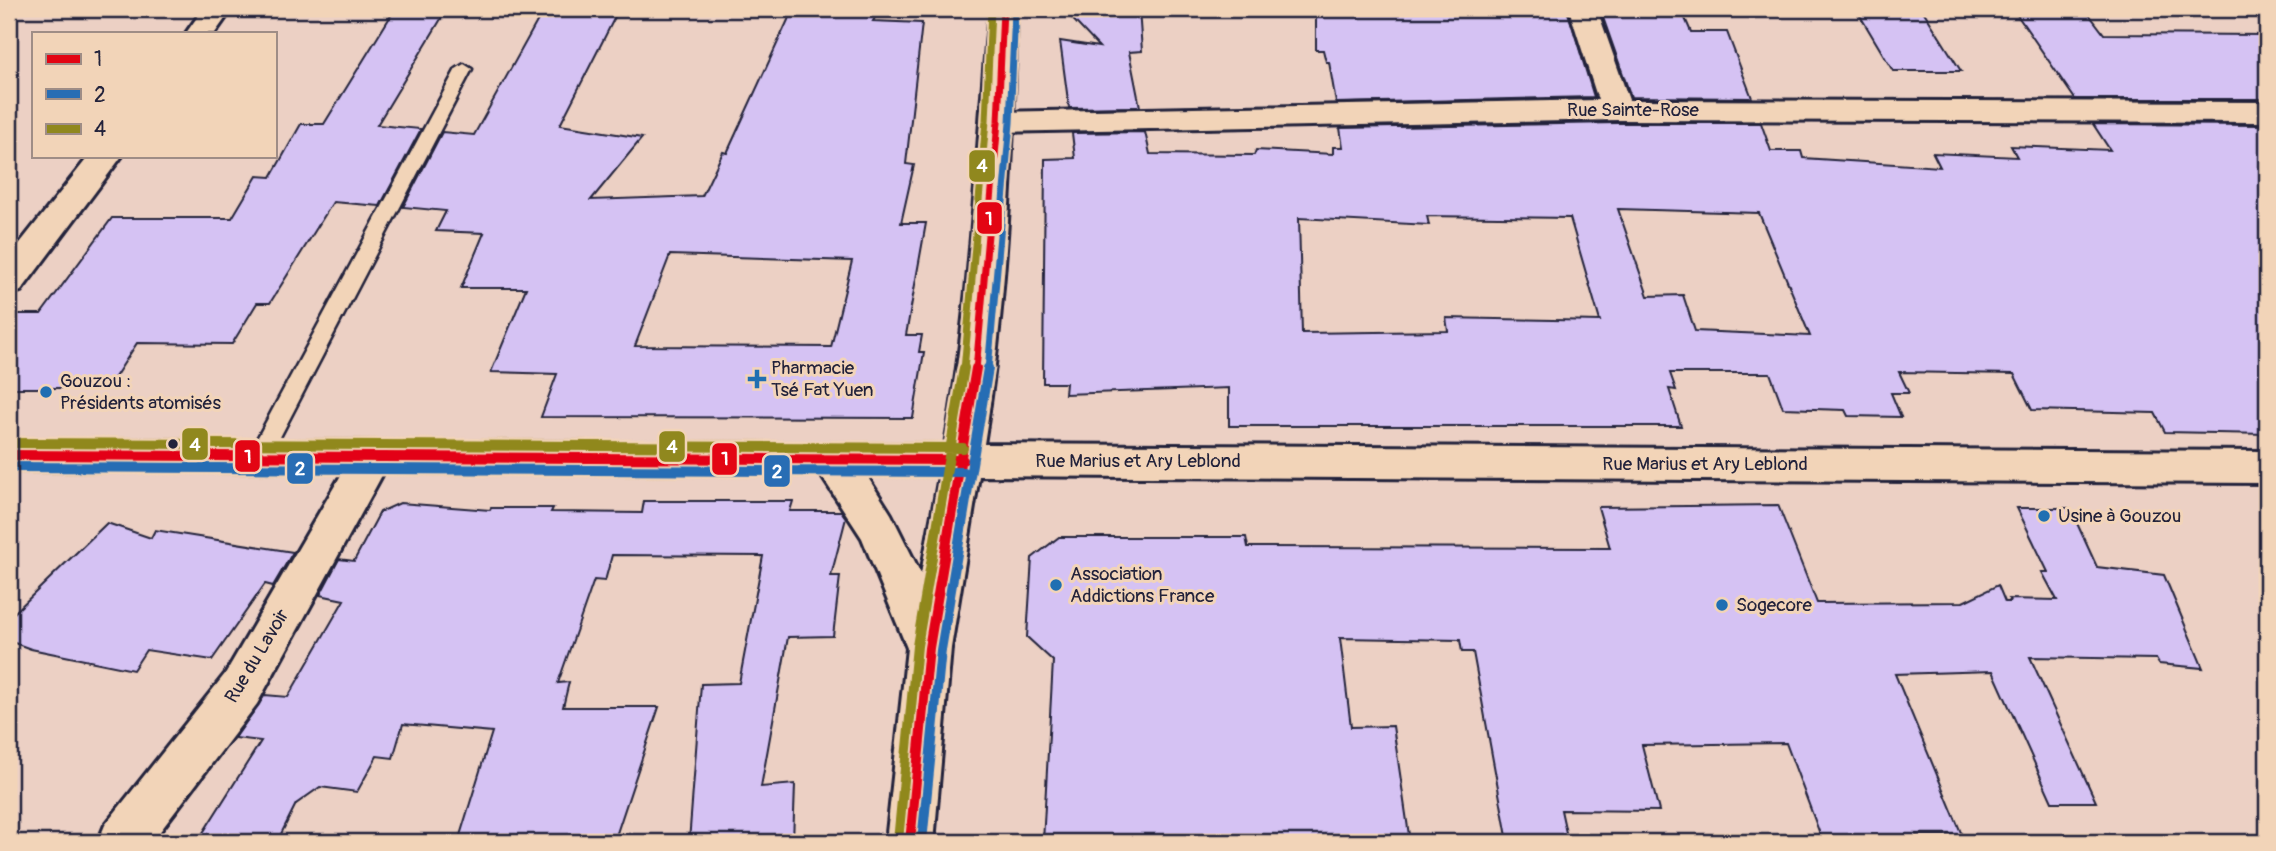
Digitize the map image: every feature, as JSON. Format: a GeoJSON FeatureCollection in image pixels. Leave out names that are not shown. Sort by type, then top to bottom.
{"type":"FeatureCollection","features":[{"type":"Feature","properties":{"kind":"street"},"geometry":{"type":"LineString","coordinates":[[201,32],[218,9]]}},
{"type":"Feature","properties":{"kind":"street"},"geometry":{"type":"LineString","coordinates":[[909,842],[929,648],[976,374],[998,122],[1003,9]]}},
{"type":"Feature","properties":{"kind":"street"},"geometry":{"type":"LineString","coordinates":[[1583,9],[1617,110]]}},
{"type":"Feature","properties":{"kind":"street","name":"Rue Sainte-Rose"},"geometry":{"type":"LineString","coordinates":[[998,122],[1617,110],[2267,112]]}},
{"type":"Feature","properties":{"kind":"street"},"geometry":{"type":"LineString","coordinates":[[9,282],[104,158]]}},
{"type":"Feature","properties":{"kind":"street","name":"Rue Marius et Ary Leblond"},"geometry":{"type":"LineString","coordinates":[[9,455],[2267,467]]}},
{"type":"Feature","properties":{"kind":"street","name":"Rue du Lavoir"},"geometry":{"type":"LineString","coordinates":[[122,842],[241,689],[372,457]]}},
{"type":"Feature","properties":{"kind":"street"},"geometry":{"type":"LineString","coordinates":[[831,459],[861,494],[890,550],[929,648]]}},
{"type":"Feature","properties":{"kind":"lane"},"geometry":{"type":"LineString","coordinates":[[259,456],[464,69]]}},
{"type":"Feature","properties":{"kind":"building"},"geometry":{"type":"Polygon","coordinates":[[[395,9],[447,9],[377,125],[421,129],[380,206],[333,202],[270,303],[257,303],[232,344],[137,343],[108,388],[9,388],[9,314],[41,314],[112,218],[232,218],[257,176],[271,177],[301,124],[324,124],[395,9]]]}},
{"type":"Feature","properties":{"kind":"building"},"geometry":{"type":"Polygon","coordinates":[[[544,9],[619,9],[560,125],[642,138],[591,200],[702,196],[723,152],[727,153],[793,9],[880,9],[873,21],[922,23],[906,164],[914,165],[901,223],[926,223],[906,335],[922,335],[919,352],[924,352],[913,418],[541,417],[557,374],[491,372],[526,288],[461,288],[484,233],[436,231],[446,211],[403,207],[442,132],[474,135],[544,9]],[[670,255],[635,346],[831,347],[852,261],[670,255]]]}},
{"type":"Feature","properties":{"kind":"building"},"geometry":{"type":"Polygon","coordinates":[[[1063,9],[1139,9],[1142,51],[1129,52],[1140,107],[1069,108],[1060,41],[1099,47],[1063,9]]]}},
{"type":"Feature","properties":{"kind":"building"},"geometry":{"type":"Polygon","coordinates":[[[1316,9],[1567,9],[1594,97],[1336,103],[1329,62],[1326,62],[1323,50],[1316,50],[1316,9]]]}},
{"type":"Feature","properties":{"kind":"building"},"geometry":{"type":"Polygon","coordinates":[[[1600,9],[1681,9],[1691,32],[1727,32],[1752,98],[1631,97],[1600,9]]]}},
{"type":"Feature","properties":{"kind":"building"},"geometry":{"type":"Polygon","coordinates":[[[1856,9],[1922,9],[1961,71],[1893,71],[1856,9]]]}},
{"type":"Feature","properties":{"kind":"building"},"geometry":{"type":"Polygon","coordinates":[[[2013,9],[2085,9],[2104,34],[2267,35],[2267,99],[2075,99],[2013,9]]]}},
{"type":"Feature","properties":{"kind":"building"},"geometry":{"type":"Polygon","coordinates":[[[1761,123],[1771,151],[1801,151],[1803,158],[1940,167],[1933,153],[2017,157],[2011,146],[2110,150],[2093,124],[2267,125],[2267,434],[2165,432],[2155,413],[2032,410],[2014,374],[1899,372],[1909,393],[1891,393],[1901,417],[1848,416],[1845,410],[1783,408],[1770,373],[1670,373],[1676,390],[1669,389],[1681,426],[1229,426],[1229,388],[1065,394],[1066,383],[1043,383],[1045,159],[1075,158],[1072,133],[1145,132],[1150,154],[1254,155],[1256,150],[1333,154],[1333,147],[1343,147],[1340,128],[1761,123]],[[1618,209],[1648,296],[1683,295],[1695,331],[1810,336],[1759,213],[1618,209]],[[1427,216],[1429,225],[1299,218],[1302,333],[1448,331],[1446,318],[1600,321],[1570,218],[1427,216]]]}},
{"type":"Feature","properties":{"kind":"building"},"geometry":{"type":"Polygon","coordinates":[[[644,501],[793,501],[790,511],[841,511],[846,518],[831,576],[840,576],[833,636],[788,637],[761,787],[795,784],[793,842],[689,842],[701,684],[739,683],[763,556],[612,555],[605,581],[594,580],[558,683],[569,682],[563,707],[659,707],[614,842],[458,842],[492,732],[403,724],[393,758],[377,756],[357,792],[320,787],[296,804],[277,842],[201,836],[261,741],[235,738],[265,695],[288,697],[344,600],[320,595],[339,559],[354,561],[380,512],[400,503],[490,510],[553,508],[551,512],[642,513],[644,501]]]}},
{"type":"Feature","properties":{"kind":"building"},"geometry":{"type":"Polygon","coordinates":[[[1778,505],[1817,603],[1963,602],[1998,585],[2005,602],[2010,602],[2009,599],[2057,600],[2042,572],[2048,572],[2017,508],[2070,508],[2097,567],[2164,575],[2203,668],[2159,664],[2156,659],[2030,657],[2096,802],[2052,802],[1993,671],[1895,674],[1962,835],[1916,835],[1919,842],[1823,842],[1786,743],[1642,745],[1659,811],[1561,810],[1568,842],[1508,842],[1473,652],[1462,652],[1460,640],[1340,638],[1351,727],[1393,726],[1410,842],[1043,842],[1053,661],[1027,637],[1032,558],[1059,537],[1246,537],[1248,547],[1610,548],[1598,507],[1778,505]]]}},
{"type":"Feature","properties":{"kind":"building"},"geometry":{"type":"Polygon","coordinates":[[[107,523],[151,538],[155,530],[293,552],[273,586],[265,584],[212,660],[146,650],[133,670],[31,649],[9,641],[9,618],[107,523]]]}},
{"type":"Feature","properties":{"kind":"transit line","name":"4"},"geometry":{"type":"LineString","coordinates":[[898,841],[917,646],[963,380],[986,121],[991,9]]}},
{"type":"Feature","properties":{"kind":"transit line","name":"1"},"geometry":{"type":"LineString","coordinates":[[910,842],[929,648],[975,382],[998,122],[1003,9]]}},
{"type":"Feature","properties":{"kind":"transit line","name":"2"},"geometry":{"type":"LineString","coordinates":[[922,842],[941,650],[987,383],[1010,123],[1015,10]]}},
{"type":"Feature","properties":{"kind":"transit line","name":"4"},"geometry":{"type":"LineString","coordinates":[[9,443],[963,448]]}},
{"type":"Feature","properties":{"kind":"transit line","name":"1"},"geometry":{"type":"LineString","coordinates":[[9,455],[963,460]]}},
{"type":"Feature","properties":{"kind":"transit line","name":"2"},"geometry":{"type":"LineString","coordinates":[[9,467],[963,472]]}},
{"type":"Feature","properties":{"kind":"place","name":"Pharmacie Tsé Fat Yuen"},"geometry":{"type":"Point","coordinates":[757,379]}},
{"type":"Feature","properties":{"kind":"place","name":"Gouzou : Présidents atomisés"},"geometry":{"type":"Point","coordinates":[46,392]}},
{"type":"Feature","properties":{"kind":"place","name":"Usine à Gouzou"},"geometry":{"type":"Point","coordinates":[2044,516]}},
{"type":"Feature","properties":{"kind":"place","name":"Association Addictions France"},"geometry":{"type":"Point","coordinates":[1056,585]}},
{"type":"Feature","properties":{"kind":"place","name":"Sogecore"},"geometry":{"type":"Point","coordinates":[1722,605]}}]}
